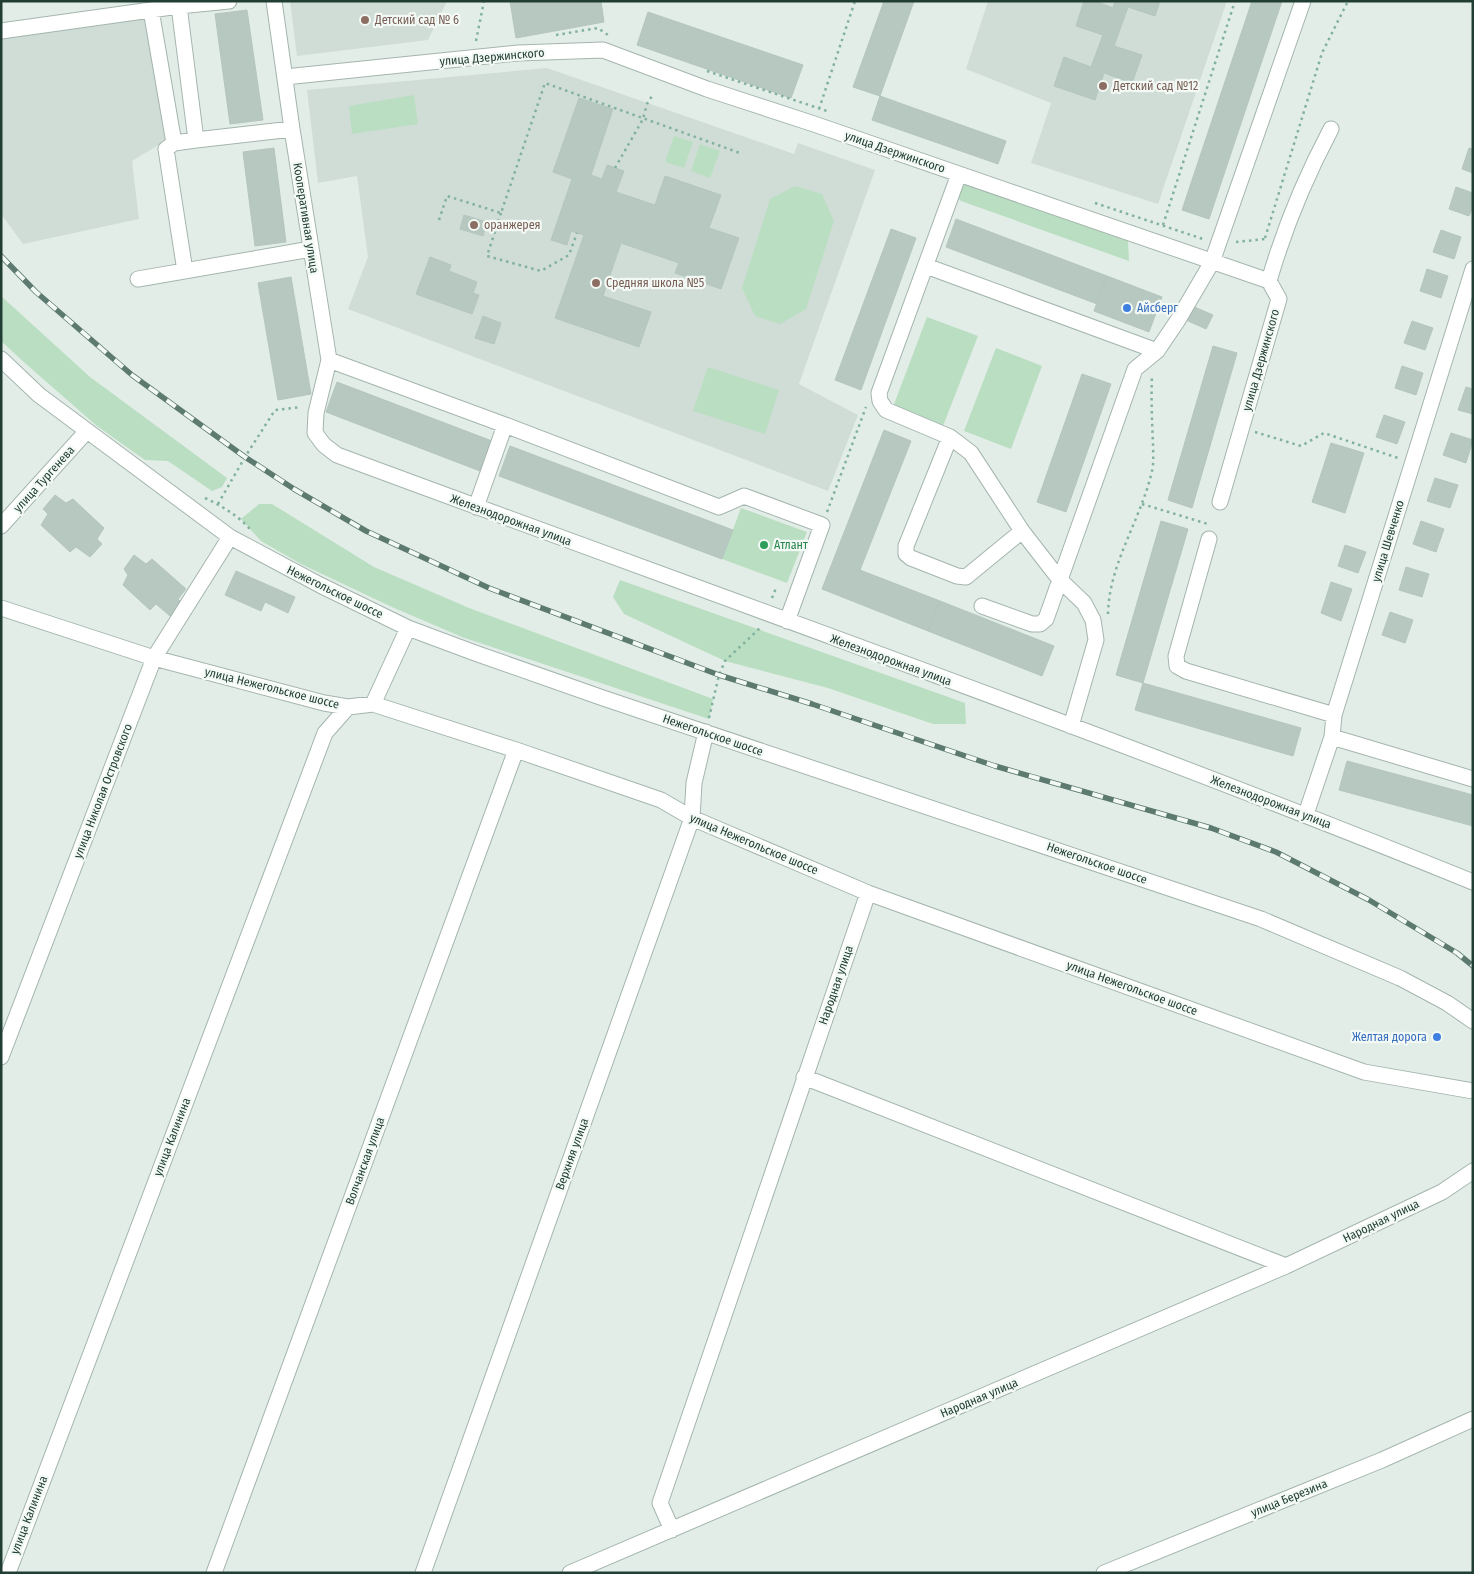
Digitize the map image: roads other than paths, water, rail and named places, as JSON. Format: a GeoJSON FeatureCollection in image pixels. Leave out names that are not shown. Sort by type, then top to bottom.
{"type":"FeatureCollection","features":[{"type":"Feature","properties":{"kind":"street"},"geometry":{"type":"LineString","coordinates":[[1,31],[178,6],[228,1]]}},
{"type":"Feature","properties":{"kind":"street","name":"Кооперативная улица"},"geometry":{"type":"LineString","coordinates":[[274,1],[310,249],[329,360],[316,413],[314,434]]}},
{"type":"Feature","properties":{"kind":"street"},"geometry":{"type":"LineString","coordinates":[[982,606],[1032,624],[1040,624],[1046,619],[1135,369],[1157,352],[1212,262],[1303,1]]}},
{"type":"Feature","properties":{"kind":"street"},"geometry":{"type":"LineString","coordinates":[[178,6],[196,140]]}},
{"type":"Feature","properties":{"kind":"street"},"geometry":{"type":"LineString","coordinates":[[151,10],[174,143]]}},
{"type":"Feature","properties":{"kind":"street","name":"улица Дзержинского"},"geometry":{"type":"LineString","coordinates":[[285,77],[518,53],[603,50],[707,89],[1269,281],[1279,299],[1220,502]]}},
{"type":"Feature","properties":{"kind":"street"},"geometry":{"type":"LineString","coordinates":[[185,271],[166,149],[174,143],[292,129]]}},
{"type":"Feature","properties":{"kind":"street"},"geometry":{"type":"LineString","coordinates":[[1269,281],[1281,241],[1315,158],[1331,129]]}},
{"type":"Feature","properties":{"kind":"street"},"geometry":{"type":"LineString","coordinates":[[959,174],[879,393],[880,401],[886,410],[950,437],[971,453],[1022,531],[1060,580],[1084,603],[1094,620],[1096,640],[1071,726]]}},
{"type":"Feature","properties":{"kind":"street"},"geometry":{"type":"LineString","coordinates":[[138,279],[310,249]]}},
{"type":"Feature","properties":{"kind":"street"},"geometry":{"type":"LineString","coordinates":[[926,266],[1157,352]]}},
{"type":"Feature","properties":{"kind":"street","name":"улица Шевченко"},"geometry":{"type":"LineString","coordinates":[[1306,814],[1332,737],[1334,715],[1473,269]]}},
{"type":"Feature","properties":{"kind":"street","name":"Нежегольское шоссе"},"geometry":{"type":"LineString","coordinates":[[1,359],[38,396],[230,537],[408,628],[474,653],[1261,919],[1400,978],[1447,1003],[1473,1022]]}},
{"type":"Feature","properties":{"kind":"street"},"geometry":{"type":"LineString","coordinates":[[329,360],[719,507],[744,496],[822,525],[787,621]]}},
{"type":"Feature","properties":{"kind":"street"},"geometry":{"type":"LineString","coordinates":[[476,507],[505,425]]}},
{"type":"Feature","properties":{"kind":"street","name":"улица Тургенева"},"geometry":{"type":"LineString","coordinates":[[1,526],[86,432]]}},
{"type":"Feature","properties":{"kind":"street","name":"Железнодорожная улица"},"geometry":{"type":"LineString","coordinates":[[314,434],[324,445],[338,455],[1306,814],[1473,882]]}},
{"type":"Feature","properties":{"kind":"street"},"geometry":{"type":"LineString","coordinates":[[950,437],[906,546],[906,554],[911,558],[957,576],[966,577],[1022,531]]}},
{"type":"Feature","properties":{"kind":"street","name":"улица Николая Островского"},"geometry":{"type":"LineString","coordinates":[[1,1057],[154,658],[230,537]]}},
{"type":"Feature","properties":{"kind":"street"},"geometry":{"type":"LineString","coordinates":[[1210,539],[1176,656],[1177,666],[1186,671],[1334,715]]}},
{"type":"Feature","properties":{"kind":"street","name":"улица Нежегольское шоссе"},"geometry":{"type":"LineString","coordinates":[[1,608],[154,658],[324,703],[348,707],[374,704],[516,750],[661,800],[692,818],[868,893],[1364,1072],[1473,1091]]}},
{"type":"Feature","properties":{"kind":"street"},"geometry":{"type":"LineString","coordinates":[[374,704],[408,628]]}},
{"type":"Feature","properties":{"kind":"street","name":"улица Калинина"},"geometry":{"type":"LineString","coordinates":[[8,1573],[325,733],[348,707]]}},
{"type":"Feature","properties":{"kind":"street","name":"Верхняя улица"},"geometry":{"type":"LineString","coordinates":[[423,1573],[692,818],[694,783],[706,732]]}},
{"type":"Feature","properties":{"kind":"street"},"geometry":{"type":"LineString","coordinates":[[1332,737],[1473,779]]}},
{"type":"Feature","properties":{"kind":"street","name":"Волчанская улица"},"geometry":{"type":"LineString","coordinates":[[214,1573],[516,750]]}},
{"type":"Feature","properties":{"kind":"street","name":"Народная улица"},"geometry":{"type":"LineString","coordinates":[[672,1530],[660,1504],[868,893]]}},
{"type":"Feature","properties":{"kind":"street"},"geometry":{"type":"LineString","coordinates":[[804,1077],[1286,1266]]}},
{"type":"Feature","properties":{"kind":"street","name":"Народная улица"},"geometry":{"type":"LineString","coordinates":[[570,1573],[1286,1266],[1442,1192],[1473,1171]]}},
{"type":"Feature","properties":{"kind":"street","name":"улица Березина"},"geometry":{"type":"LineString","coordinates":[[1104,1573],[1382,1460],[1473,1419]]}},
{"type":"Feature","properties":{"kind":"railway"},"geometry":{"type":"LineString","coordinates":[[1,256],[36,292],[132,375],[245,457],[294,489],[366,531],[489,588],[719,675],[812,704],[995,766],[1211,828],[1276,852],[1369,900],[1457,953],[1473,966]]}},
{"type":"Feature","properties":{"kind":"place","name":"Детский сад № 6"},"geometry":{"type":"Point","coordinates":[365,20]}},
{"type":"Feature","properties":{"kind":"place","name":"Детский сад №12"},"geometry":{"type":"Point","coordinates":[1103,86]}},
{"type":"Feature","properties":{"kind":"place","name":"оранжерея"},"geometry":{"type":"Point","coordinates":[474,225]}},
{"type":"Feature","properties":{"kind":"place","name":"Средняя школа №5"},"geometry":{"type":"Point","coordinates":[596,283]}},
{"type":"Feature","properties":{"kind":"place","name":"Айсберг"},"geometry":{"type":"Point","coordinates":[1127,308]}},
{"type":"Feature","properties":{"kind":"place","name":"Атлант"},"geometry":{"type":"Point","coordinates":[764,545]}},
{"type":"Feature","properties":{"kind":"place","name":"Желтая дорога"},"geometry":{"type":"Point","coordinates":[1437,1037]}}]}
